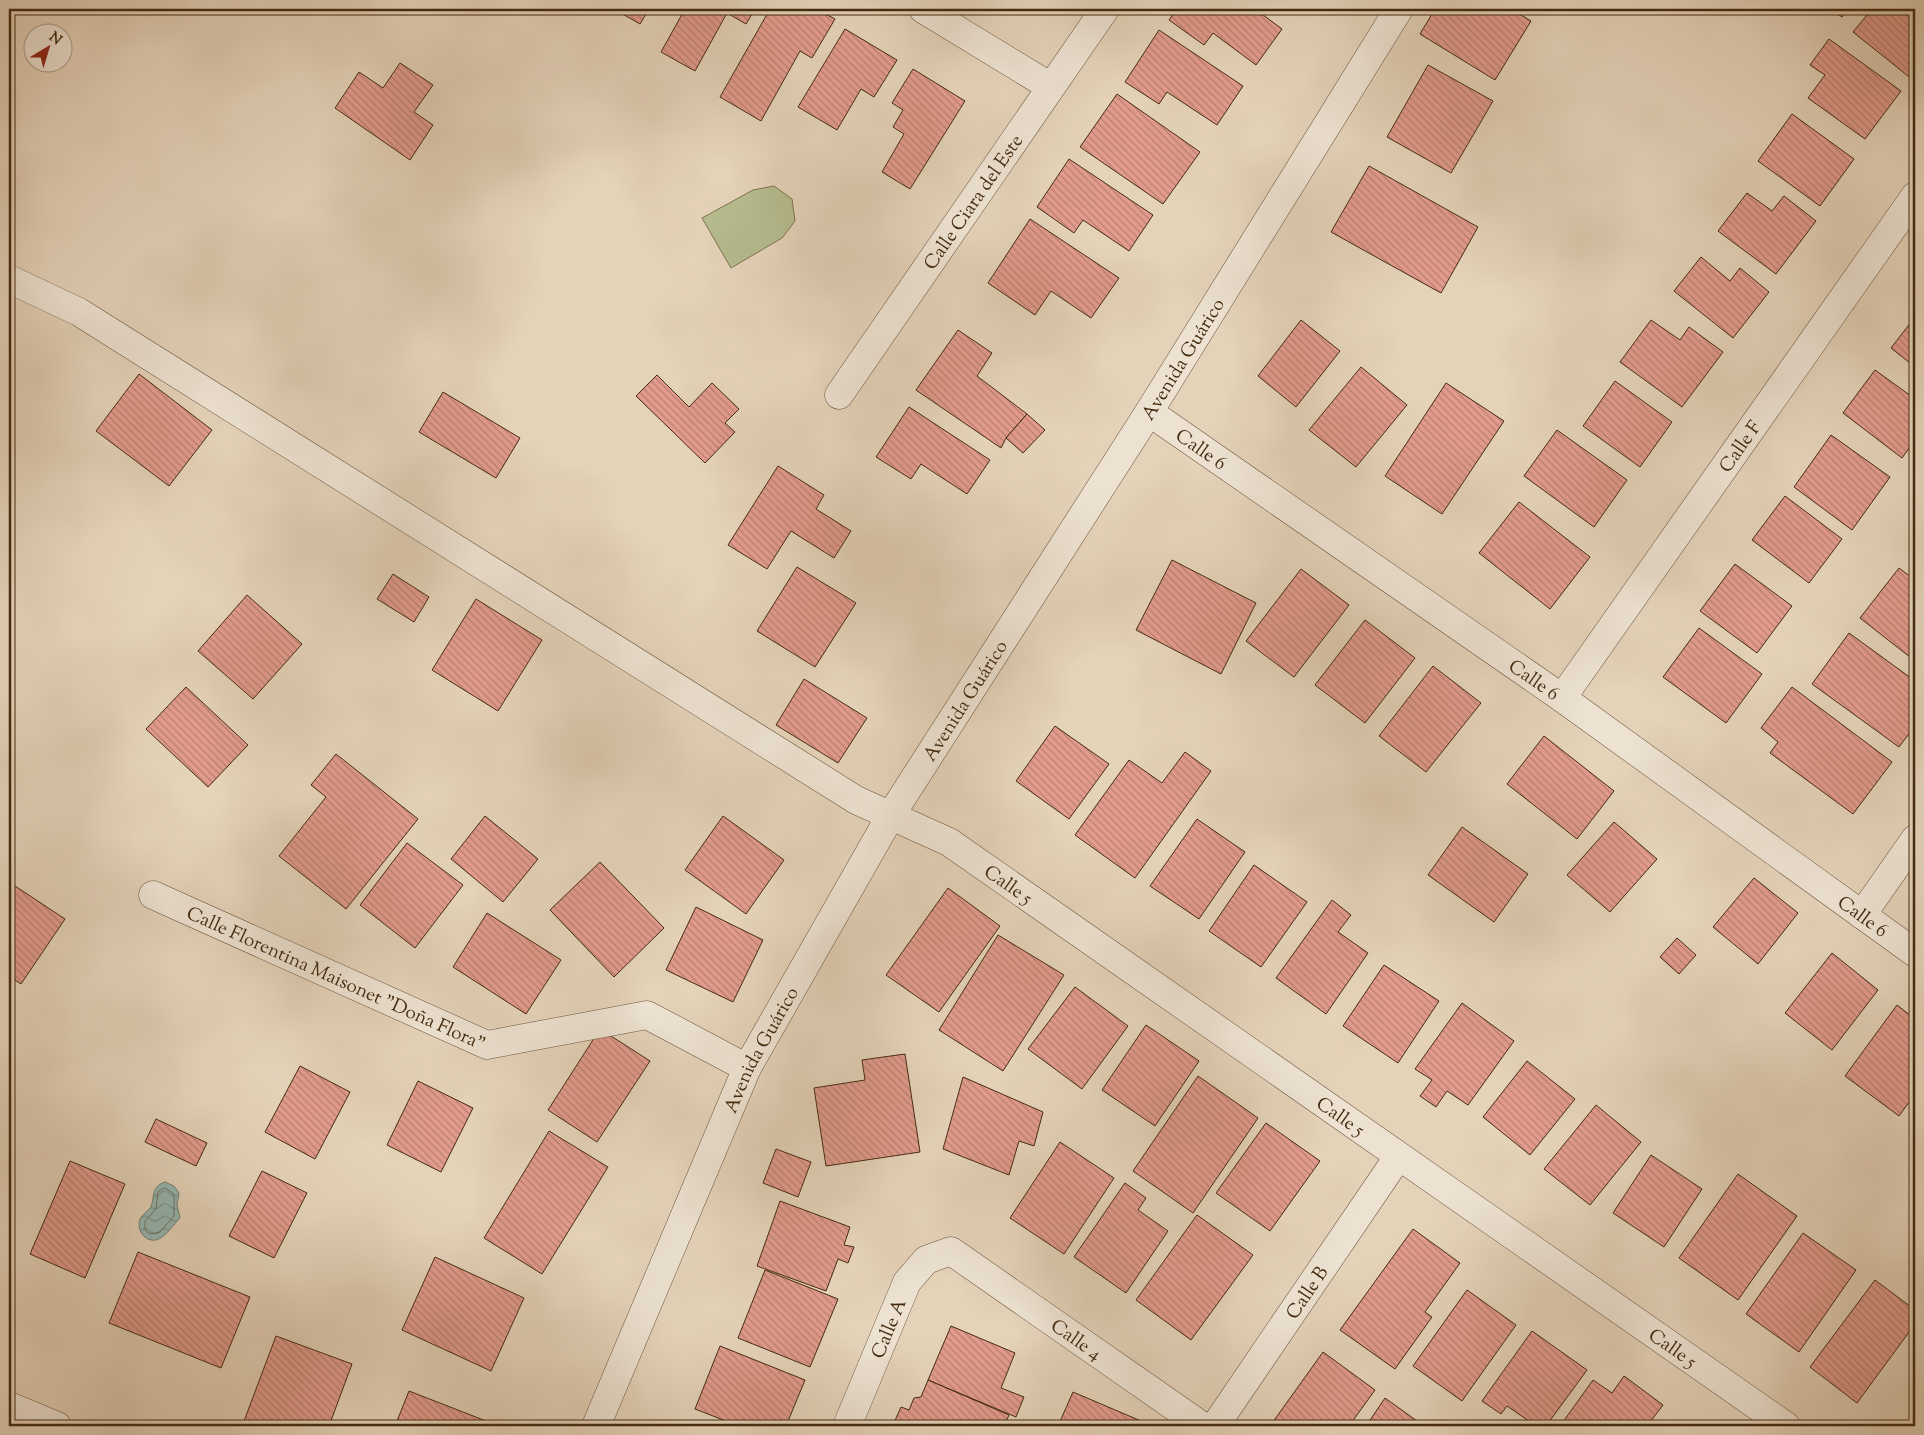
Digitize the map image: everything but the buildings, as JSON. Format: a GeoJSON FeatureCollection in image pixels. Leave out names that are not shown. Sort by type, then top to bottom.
{"type":"FeatureCollection","features":[{"type":"Feature","properties":{"kind":"street"},"geometry":{"type":"LineString","coordinates":[[923,9],[1051,87]]}},
{"type":"Feature","properties":{"kind":"street","name":"Calle Ciara del Este"},"geometry":{"type":"LineString","coordinates":[[839,395],[1105,9]]}},
{"type":"Feature","properties":{"kind":"street","name":"Avenida Guárico"},"geometry":{"type":"LineString","coordinates":[[596,1426],[747,1068],[891,815],[1149,412],[1399,9]]}},
{"type":"Feature","properties":{"kind":"street","name":"Calle F"},"geometry":{"type":"LineString","coordinates":[[1562,698],[1915,196]]}},
{"type":"Feature","properties":{"kind":"street","name":"Calle 5"},"geometry":{"type":"LineString","coordinates":[[9,279],[79,312],[856,800],[949,842],[1786,1426]]}},
{"type":"Feature","properties":{"kind":"street","name":"Calle 6"},"geometry":{"type":"LineString","coordinates":[[1149,412],[1562,698],[1915,953]]}},
{"type":"Feature","properties":{"kind":"street"},"geometry":{"type":"LineString","coordinates":[[1862,915],[1915,839]]}},
{"type":"Feature","properties":{"kind":"street","name":"Calle Florentina Maisonet \"Doña Flora\""},"geometry":{"type":"LineString","coordinates":[[153,895],[487,1045],[648,1015],[747,1068]]}},
{"type":"Feature","properties":{"kind":"street","name":"Calle B"},"geometry":{"type":"LineString","coordinates":[[1215,1426],[1398,1157]]}},
{"type":"Feature","properties":{"kind":"street","name":"Calle A"},"geometry":{"type":"LineString","coordinates":[[847,1426],[907,1282],[926,1260],[951,1251]]}},
{"type":"Feature","properties":{"kind":"street","name":"Calle 4"},"geometry":{"type":"LineString","coordinates":[[951,1251],[1202,1426]]}},
{"type":"Feature","properties":{"kind":"street"},"geometry":{"type":"LineString","coordinates":[[9,1406],[57,1426]]}},
{"type":"Feature","properties":{"kind":"green space"},"geometry":{"type":"Polygon","coordinates":[[[774,186],[792,199],[795,221],[782,238],[731,268],[702,218],[753,190],[774,186]]]}},
{"type":"Feature","properties":{"kind":"water"},"geometry":{"type":"Polygon","coordinates":[[[165,1182],[174,1186],[179,1193],[177,1205],[180,1218],[163,1237],[156,1240],[148,1239],[140,1231],[140,1219],[151,1207],[157,1186],[165,1182]]]}}]}
